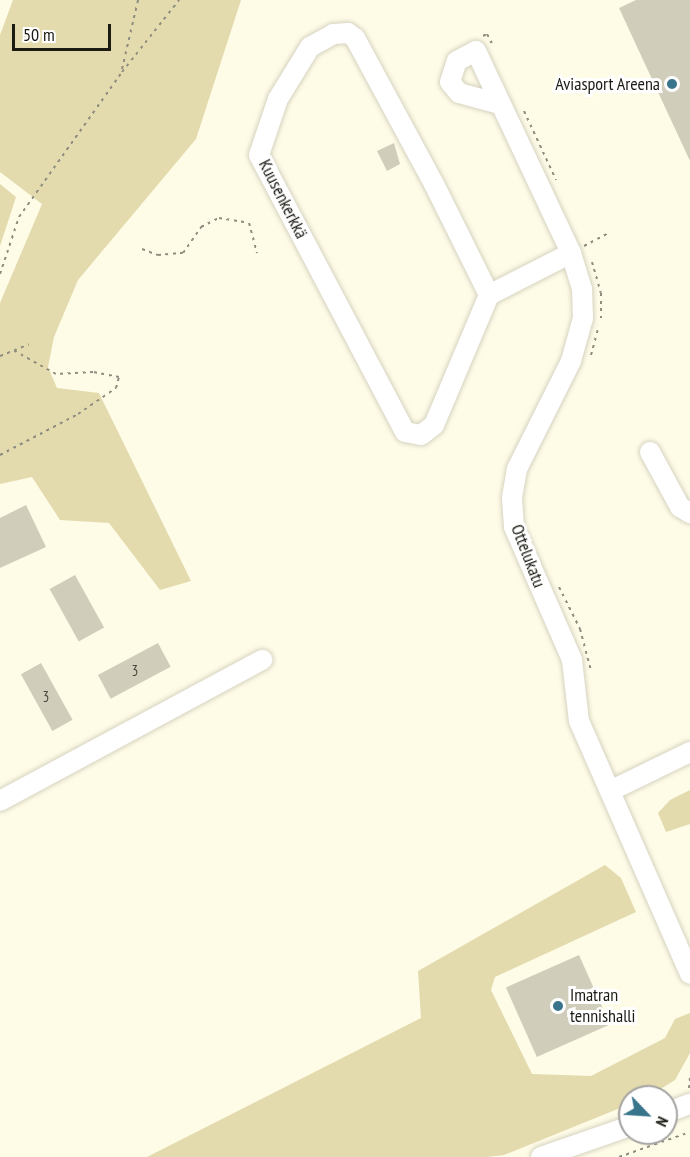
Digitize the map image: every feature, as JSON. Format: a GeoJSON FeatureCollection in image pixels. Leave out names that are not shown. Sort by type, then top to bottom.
{"type":"FeatureCollection","features":[{"type":"Feature","properties":{"kind":"street","name":"Kuusenkerkkä"},"geometry":{"type":"LineString","coordinates":[[348,33],[355,38],[489,295],[434,424],[421,435],[405,432],[259,155],[278,99],[310,47],[333,34],[348,33]]}},
{"type":"Feature","properties":{"kind":"street","name":"Ottelukatu"},"geometry":{"type":"LineString","coordinates":[[500,104],[578,249],[584,318],[578,341],[517,469],[512,498],[514,527],[528,566],[572,660],[579,721],[690,974]]}},
{"type":"Feature","properties":{"kind":"street"},"geometry":{"type":"LineString","coordinates":[[489,295],[578,249]]}},
{"type":"Feature","properties":{"kind":"street"},"geometry":{"type":"LineString","coordinates":[[650,452],[680,507],[690,513]]}},
{"type":"Feature","properties":{"kind":"street"},"geometry":{"type":"LineString","coordinates":[[0,801],[262,660]]}},
{"type":"Feature","properties":{"kind":"street"},"geometry":{"type":"LineString","coordinates":[[610,791],[690,752]]}},
{"type":"Feature","properties":{"kind":"street"},"geometry":{"type":"LineString","coordinates":[[541,1157],[618,1130]]}},
{"type":"Feature","properties":{"kind":"path"},"geometry":{"type":"LineString","coordinates":[[122,72],[138,0]]}},
{"type":"Feature","properties":{"kind":"path"},"geometry":{"type":"LineString","coordinates":[[0,274],[19,217],[122,72],[179,0]]}},
{"type":"Feature","properties":{"kind":"path"},"geometry":{"type":"LineString","coordinates":[[491,43],[496,53]]}},
{"type":"Feature","properties":{"kind":"path"},"geometry":{"type":"LineString","coordinates":[[520,103],[556,180]]}},
{"type":"Feature","properties":{"kind":"path"},"geometry":{"type":"LineString","coordinates":[[142,249],[158,255],[183,253],[201,227],[219,218],[249,223],[257,253]]}},
{"type":"Feature","properties":{"kind":"path"},"geometry":{"type":"LineString","coordinates":[[578,249],[608,233]]}},
{"type":"Feature","properties":{"kind":"path"},"geometry":{"type":"LineString","coordinates":[[580,235],[578,249],[601,293],[601,316],[589,359]]}},
{"type":"Feature","properties":{"kind":"path"},"geometry":{"type":"LineString","coordinates":[[0,356],[28,344]]}},
{"type":"Feature","properties":{"kind":"path"},"geometry":{"type":"LineString","coordinates":[[0,455],[78,414],[116,388],[120,377],[93,372],[56,374],[13,350]]}},
{"type":"Feature","properties":{"kind":"path"},"geometry":{"type":"LineString","coordinates":[[555,578],[580,629],[590,659],[592,680]]}},
{"type":"Feature","properties":{"kind":"path"},"geometry":{"type":"LineString","coordinates":[[690,1076],[690,1091]]}},
{"type":"Feature","properties":{"kind":"path"},"geometry":{"type":"LineString","coordinates":[[619,1157],[690,1132]]}},
{"type":"Feature","properties":{"kind":"shaded area"},"geometry":{"type":"Polygon","coordinates":[[[13,0],[241,0],[196,139],[78,280],[54,337],[48,367],[57,388],[99,393],[191,581],[160,590],[109,523],[60,520],[32,477],[0,484],[0,303],[42,204],[0,172],[0,35],[13,0]]]}},
{"type":"Feature","properties":{"kind":"shaded area"},"geometry":{"type":"Polygon","coordinates":[[[0,184],[16,197],[0,246],[0,184]]]}},
{"type":"Feature","properties":{"kind":"shaded area"},"geometry":{"type":"Polygon","coordinates":[[[690,790],[690,824],[666,832],[658,813],[670,800],[690,790]]]}},
{"type":"Feature","properties":{"kind":"shaded area"},"geometry":{"type":"Polygon","coordinates":[[[605,865],[621,878],[636,912],[495,977],[491,990],[532,1074],[591,1076],[665,1038],[675,1019],[690,1013],[690,1053],[675,1080],[667,1085],[618,1085],[618,1109],[504,1155],[487,1157],[147,1157],[421,1018],[418,971],[605,865]]]}},
{"type":"Feature","properties":{"kind":"building","name":"Aviasport Areena"},"geometry":{"type":"Polygon","coordinates":[[[636,0],[690,0],[690,161],[619,8],[636,0]]]}},
{"type":"Feature","properties":{"kind":"building"},"geometry":{"type":"Polygon","coordinates":[[[394,143],[400,164],[387,171],[377,151],[394,143]]]}},
{"type":"Feature","properties":{"kind":"building"},"geometry":{"type":"Polygon","coordinates":[[[26,505],[46,547],[0,568],[0,518],[26,505]]]}},
{"type":"Feature","properties":{"kind":"building"},"geometry":{"type":"Polygon","coordinates":[[[75,575],[104,627],[79,642],[50,589],[75,575]]]}},
{"type":"Feature","properties":{"kind":"building"},"geometry":{"type":"Polygon","coordinates":[[[158,643],[171,667],[111,699],[98,675],[158,643]]]}},
{"type":"Feature","properties":{"kind":"building"},"geometry":{"type":"Polygon","coordinates":[[[41,663],[73,720],[52,731],[21,674],[41,663]]]}},
{"type":"Feature","properties":{"kind":"building","name":"Imatran tennishalli"},"geometry":{"type":"Polygon","coordinates":[[[579,955],[610,1024],[537,1057],[506,988],[579,955]]]}},
{"type":"Feature","properties":{"kind":"place","name":"Aviasport Areena"},"geometry":{"type":"Point","coordinates":[672,84]}},
{"type":"Feature","properties":{"kind":"place","name":"Imatran tennishalli"},"geometry":{"type":"Point","coordinates":[558,1006]}}]}
